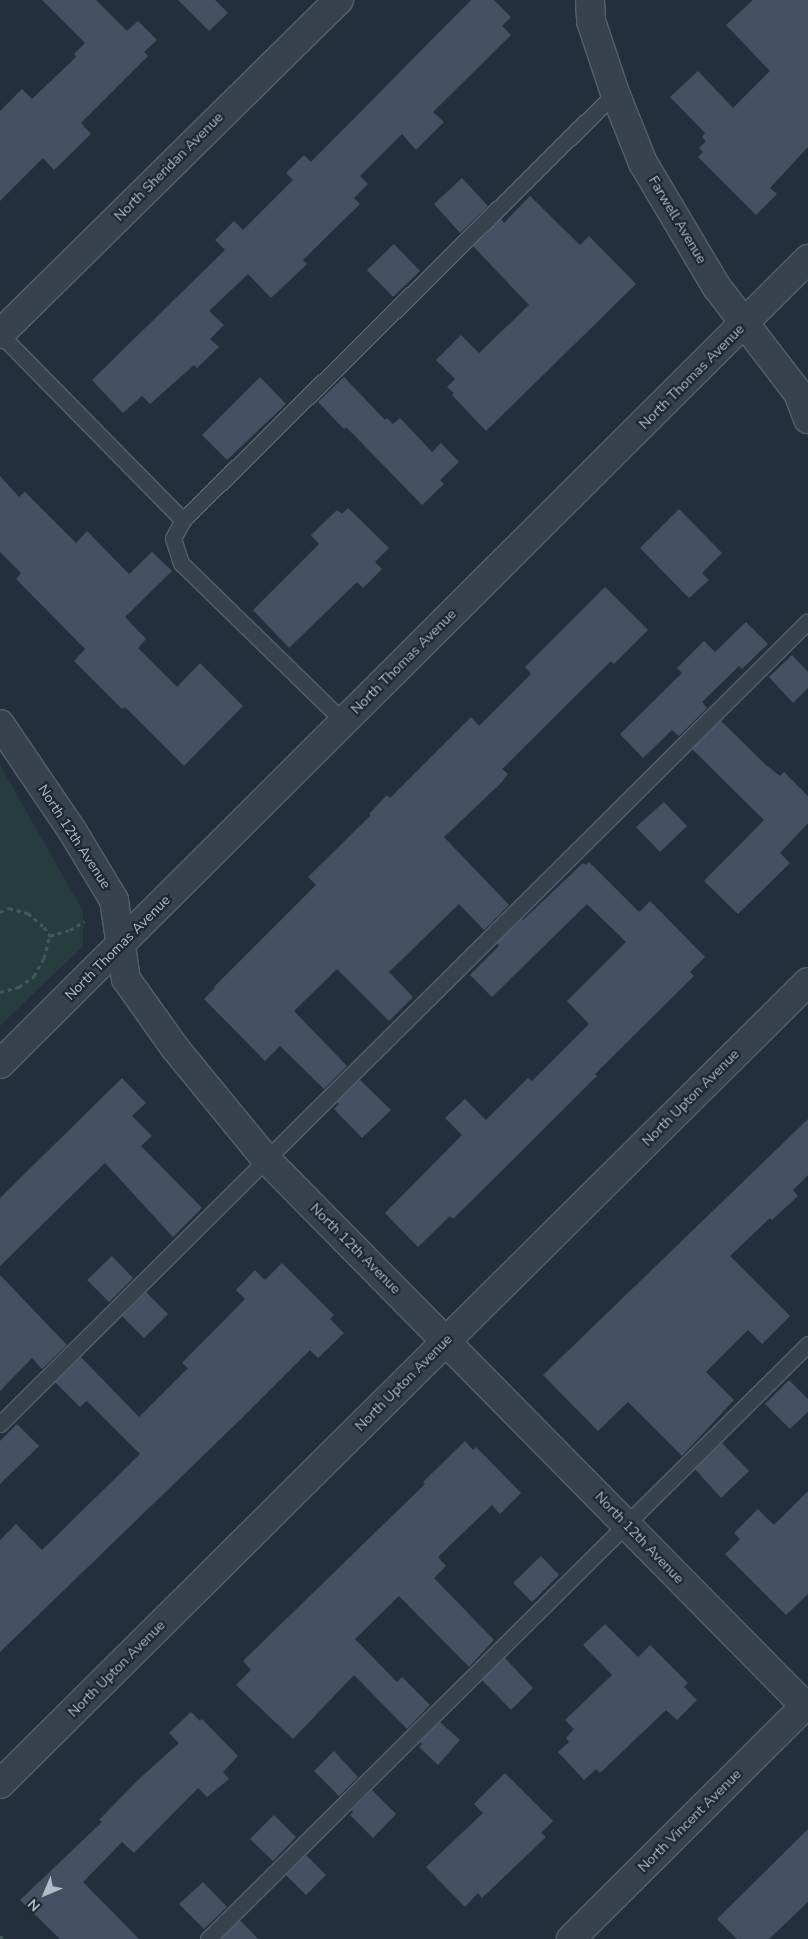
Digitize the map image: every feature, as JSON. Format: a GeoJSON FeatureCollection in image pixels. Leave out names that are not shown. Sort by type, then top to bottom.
{"type":"FeatureCollection","features":[{"type":"Feature","properties":{"kind":"street","name":"North Sheridan Avenue"},"geometry":{"type":"LineString","coordinates":[[0,334],[339,0]]}},
{"type":"Feature","properties":{"kind":"street","name":"Farwell Avenue"},"geometry":{"type":"LineString","coordinates":[[590,0],[591,21],[615,93],[643,163],[716,286],[746,322],[798,393],[808,419]]}},
{"type":"Feature","properties":{"kind":"street","name":"North Thomas Avenue"},"geometry":{"type":"LineString","coordinates":[[0,1064],[79,987],[119,943],[156,910],[808,259]]}},
{"type":"Feature","properties":{"kind":"street","name":"North 12th Avenue"},"geometry":{"type":"LineString","coordinates":[[0,724],[73,832],[114,900],[119,943],[126,979],[175,1048],[266,1159],[807,1706]]}},
{"type":"Feature","properties":{"kind":"street","name":"North Upton Avenue"},"geometry":{"type":"LineString","coordinates":[[0,1784],[808,982]]}},
{"type":"Feature","properties":{"kind":"street","name":"North Vincent Avenue"},"geometry":{"type":"LineString","coordinates":[[571,1939],[807,1706]]}},
{"type":"Feature","properties":{"kind":"lane"},"geometry":{"type":"LineString","coordinates":[[344,722],[181,563],[173,538],[183,520],[615,93]]}},
{"type":"Feature","properties":{"kind":"lane"},"geometry":{"type":"LineString","coordinates":[[0,334],[183,520]]}},
{"type":"Feature","properties":{"kind":"lane"},"geometry":{"type":"LineString","coordinates":[[0,1424],[808,621]]}},
{"type":"Feature","properties":{"kind":"lane"},"geometry":{"type":"LineString","coordinates":[[208,1939],[808,1344]]}},
{"type":"Feature","properties":{"kind":"path"},"geometry":{"type":"LineString","coordinates":[[0,912],[9,908],[28,913],[44,927],[50,936],[44,958],[34,976],[19,987],[0,992]]}},
{"type":"Feature","properties":{"kind":"path"},"geometry":{"type":"LineString","coordinates":[[50,936],[70,930],[89,919]]}},
{"type":"Feature","properties":{"kind":"path"},"geometry":{"type":"LineString","coordinates":[[0,1936],[3,1939]]}},
{"type":"Feature","properties":{"kind":"green space"},"geometry":{"type":"Polygon","coordinates":[[[0,765],[83,911],[83,946],[0,1026],[0,765]]]}},
{"type":"Feature","properties":{"kind":"building"},"geometry":{"type":"Polygon","coordinates":[[[42,0],[96,0],[127,31],[138,21],[157,40],[144,52],[148,56],[81,123],[91,134],[54,170],[43,158],[0,201],[0,111],[22,89],[32,99],[76,57],[74,54],[85,43],[42,0]]]}},
{"type":"Feature","properties":{"kind":"building"},"geometry":{"type":"Polygon","coordinates":[[[178,0],[215,0],[228,13],[209,31],[178,0]]]}},
{"type":"Feature","properties":{"kind":"building"},"geometry":{"type":"Polygon","coordinates":[[[471,0],[494,0],[511,17],[502,26],[511,35],[433,112],[444,122],[416,150],[402,134],[360,176],[368,184],[354,198],[360,204],[303,260],[307,264],[271,298],[248,274],[209,311],[224,325],[210,339],[219,347],[197,368],[194,365],[150,404],[142,396],[123,413],[92,380],[225,250],[215,240],[234,221],[243,230],[293,180],[286,173],[304,155],[311,162],[471,0]]]}},
{"type":"Feature","properties":{"kind":"building"},"geometry":{"type":"Polygon","coordinates":[[[753,0],[808,0],[808,147],[770,188],[777,194],[756,215],[698,157],[703,152],[699,148],[706,141],[702,137],[705,133],[670,97],[698,71],[733,108],[770,71],[726,25],[753,0]]]}},
{"type":"Feature","properties":{"kind":"building"},"geometry":{"type":"Polygon","coordinates":[[[462,178],[488,206],[460,233],[434,204],[462,178]]]}},
{"type":"Feature","properties":{"kind":"building"},"geometry":{"type":"Polygon","coordinates":[[[530,196],[580,245],[589,236],[636,284],[486,431],[452,395],[454,393],[447,387],[455,379],[436,360],[461,335],[479,353],[529,305],[473,246],[501,219],[504,223],[530,196]]]}},
{"type":"Feature","properties":{"kind":"building"},"geometry":{"type":"Polygon","coordinates":[[[394,244],[420,271],[393,297],[367,270],[394,244]]]}},
{"type":"Feature","properties":{"kind":"building"},"geometry":{"type":"Polygon","coordinates":[[[260,377],[286,404],[227,460],[202,435],[260,377]]]}},
{"type":"Feature","properties":{"kind":"building"},"geometry":{"type":"Polygon","coordinates":[[[344,377],[385,420],[387,418],[393,424],[400,418],[432,452],[441,443],[459,462],[440,480],[444,484],[422,505],[346,427],[344,429],[318,402],[344,377]]]}},
{"type":"Feature","properties":{"kind":"building"},"geometry":{"type":"Polygon","coordinates":[[[0,476],[19,497],[25,492],[76,543],[87,531],[129,574],[152,552],[172,571],[125,617],[146,639],[138,648],[177,687],[200,663],[243,706],[184,766],[125,707],[122,709],[74,661],[85,649],[16,579],[21,573],[0,552],[0,476]]]}},
{"type":"Feature","properties":{"kind":"building"},"geometry":{"type":"Polygon","coordinates":[[[348,508],[389,548],[375,562],[382,569],[363,588],[357,582],[289,648],[253,610],[319,544],[311,535],[337,510],[342,514],[348,508]]]}},
{"type":"Feature","properties":{"kind":"building"},"geometry":{"type":"Polygon","coordinates":[[[679,509],[722,553],[702,573],[709,580],[689,598],[640,548],[679,509]]]}},
{"type":"Feature","properties":{"kind":"building"},"geometry":{"type":"Polygon","coordinates":[[[605,587],[648,630],[614,664],[611,661],[502,769],[508,774],[501,783],[444,837],[509,905],[484,930],[459,904],[389,972],[413,997],[389,1021],[337,969],[294,1011],[347,1066],[324,1089],[280,1046],[265,1061],[204,999],[316,885],[308,877],[371,815],[369,814],[387,795],[390,798],[471,717],[479,726],[531,674],[525,667],[605,587]]]}},
{"type":"Feature","properties":{"kind":"building"},"geometry":{"type":"Polygon","coordinates":[[[746,622],[768,644],[742,669],[739,666],[702,702],[707,708],[679,736],[672,730],[643,758],[620,734],[682,673],[677,668],[704,641],[715,652],[746,622]]]}},
{"type":"Feature","properties":{"kind":"building"},"geometry":{"type":"Polygon","coordinates":[[[792,655],[808,672],[808,688],[793,703],[769,677],[792,655]]]}},
{"type":"Feature","properties":{"kind":"building"},"geometry":{"type":"Polygon","coordinates":[[[721,721],[766,765],[780,776],[784,772],[808,796],[808,823],[780,853],[790,863],[738,914],[704,881],[764,820],[692,749],[721,721]]]}},
{"type":"Feature","properties":{"kind":"building"},"geometry":{"type":"Polygon","coordinates":[[[664,802],[687,826],[660,852],[636,827],[664,802]]]}},
{"type":"Feature","properties":{"kind":"building"},"geometry":{"type":"Polygon","coordinates":[[[589,862],[639,912],[650,901],[705,957],[690,972],[694,976],[595,1074],[597,1076],[453,1219],[450,1216],[418,1247],[385,1213],[462,1135],[445,1118],[465,1099],[486,1120],[528,1078],[532,1081],[589,1024],[567,1001],[626,942],[587,904],[492,997],[470,975],[499,946],[497,943],[522,919],[583,863],[586,865],[589,862]]]}},
{"type":"Feature","properties":{"kind":"building"},"geometry":{"type":"Polygon","coordinates":[[[122,1078],[146,1103],[132,1116],[152,1136],[141,1146],[202,1208],[173,1237],[105,1163],[0,1266],[0,1198],[122,1078]]]}},
{"type":"Feature","properties":{"kind":"building"},"geometry":{"type":"Polygon","coordinates":[[[360,1080],[391,1110],[362,1138],[334,1109],[339,1104],[337,1102],[360,1080]]]}},
{"type":"Feature","properties":{"kind":"building"},"geometry":{"type":"Polygon","coordinates":[[[808,1119],[808,1175],[793,1190],[798,1196],[772,1220],[770,1218],[730,1256],[790,1316],[762,1344],[748,1330],[706,1372],[734,1400],[682,1456],[628,1402],[598,1431],[543,1375],[808,1119]]]}},
{"type":"Feature","properties":{"kind":"building"},"geometry":{"type":"Polygon","coordinates":[[[112,1256],[133,1278],[109,1302],[87,1280],[112,1256]]]}},
{"type":"Feature","properties":{"kind":"building"},"geometry":{"type":"Polygon","coordinates":[[[282,1263],[334,1315],[330,1319],[344,1333],[318,1358],[310,1350],[0,1652],[0,1540],[16,1524],[42,1550],[140,1454],[87,1401],[80,1407],[55,1382],[82,1358],[139,1417],[188,1368],[182,1363],[245,1299],[236,1290],[255,1270],[265,1280],[282,1263]]]}},
{"type":"Feature","properties":{"kind":"building"},"geometry":{"type":"Polygon","coordinates":[[[0,1275],[67,1345],[42,1369],[32,1358],[0,1391],[0,1275]]]}},
{"type":"Feature","properties":{"kind":"building"},"geometry":{"type":"Polygon","coordinates":[[[146,1292],[168,1314],[144,1338],[122,1316],[146,1292]]]}},
{"type":"Feature","properties":{"kind":"building"},"geometry":{"type":"Polygon","coordinates":[[[789,1380],[808,1399],[808,1412],[790,1429],[765,1404],[789,1380]]]}},
{"type":"Feature","properties":{"kind":"building"},"geometry":{"type":"Polygon","coordinates":[[[17,1424],[39,1446],[0,1484],[0,1441],[17,1424]]]}},
{"type":"Feature","properties":{"kind":"building"},"geometry":{"type":"Polygon","coordinates":[[[465,1441],[473,1450],[476,1447],[521,1493],[500,1514],[492,1505],[438,1557],[446,1566],[434,1578],[494,1640],[469,1667],[399,1596],[355,1639],[397,1682],[402,1677],[430,1705],[407,1729],[354,1675],[293,1739],[236,1685],[251,1670],[243,1661],[425,1484],[423,1482],[465,1441]]]}},
{"type":"Feature","properties":{"kind":"building"},"geometry":{"type":"Polygon","coordinates":[[[722,1443],[749,1471],[721,1498],[695,1469],[722,1443]]]}},
{"type":"Feature","properties":{"kind":"building"},"geometry":{"type":"Polygon","coordinates":[[[808,1491],[808,1594],[786,1615],[725,1554],[740,1539],[734,1533],[758,1509],[774,1525],[808,1491]]]}},
{"type":"Feature","properties":{"kind":"building"},"geometry":{"type":"Polygon","coordinates":[[[541,1556],[559,1575],[532,1602],[513,1583],[541,1556]]]}},
{"type":"Feature","properties":{"kind":"building"},"geometry":{"type":"Polygon","coordinates":[[[605,1624],[638,1657],[650,1645],[688,1683],[684,1687],[697,1700],[677,1720],[666,1710],[600,1773],[596,1769],[584,1780],[558,1752],[569,1742],[566,1738],[574,1729],[565,1720],[612,1675],[583,1645],[605,1624]]]}},
{"type":"Feature","properties":{"kind":"building"},"geometry":{"type":"Polygon","coordinates":[[[505,1658],[533,1688],[511,1710],[482,1680],[505,1658]]]}},
{"type":"Feature","properties":{"kind":"building"},"geometry":{"type":"Polygon","coordinates":[[[191,1712],[200,1721],[202,1719],[238,1756],[223,1772],[229,1779],[207,1797],[198,1788],[134,1853],[122,1842],[83,1882],[139,1939],[60,1939],[20,1900],[102,1822],[99,1820],[139,1779],[179,1743],[169,1733],[191,1712]]]}},
{"type":"Feature","properties":{"kind":"building"},"geometry":{"type":"Polygon","coordinates":[[[440,1722],[460,1740],[438,1765],[419,1747],[422,1744],[420,1742],[440,1722]]]}},
{"type":"Feature","properties":{"kind":"building"},"geometry":{"type":"Polygon","coordinates":[[[334,1751],[358,1777],[339,1796],[314,1771],[334,1751]]]}},
{"type":"Feature","properties":{"kind":"building"},"geometry":{"type":"Polygon","coordinates":[[[505,1773],[553,1821],[541,1833],[546,1837],[482,1898],[478,1893],[465,1907],[426,1867],[483,1813],[474,1804],[505,1773]]]}},
{"type":"Feature","properties":{"kind":"building"},"geometry":{"type":"Polygon","coordinates":[[[372,1790],[396,1814],[373,1838],[350,1815],[353,1812],[352,1810],[372,1790]]]}},
{"type":"Feature","properties":{"kind":"building"},"geometry":{"type":"Polygon","coordinates":[[[274,1815],[296,1837],[273,1861],[250,1839],[274,1815]]]}},
{"type":"Feature","properties":{"kind":"building"},"geometry":{"type":"Polygon","coordinates":[[[808,1829],[808,1902],[769,1939],[737,1939],[717,1919],[808,1829]]]}},
{"type":"Feature","properties":{"kind":"building"},"geometry":{"type":"Polygon","coordinates":[[[306,1855],[326,1875],[306,1895],[286,1875],[306,1855]]]}},
{"type":"Feature","properties":{"kind":"building"},"geometry":{"type":"Polygon","coordinates":[[[203,1882],[227,1907],[204,1929],[179,1904],[203,1882]]]}},
{"type":"Feature","properties":{"kind":"building"},"geometry":{"type":"Polygon","coordinates":[[[240,1920],[258,1939],[221,1939],[240,1920]]]}}]}
